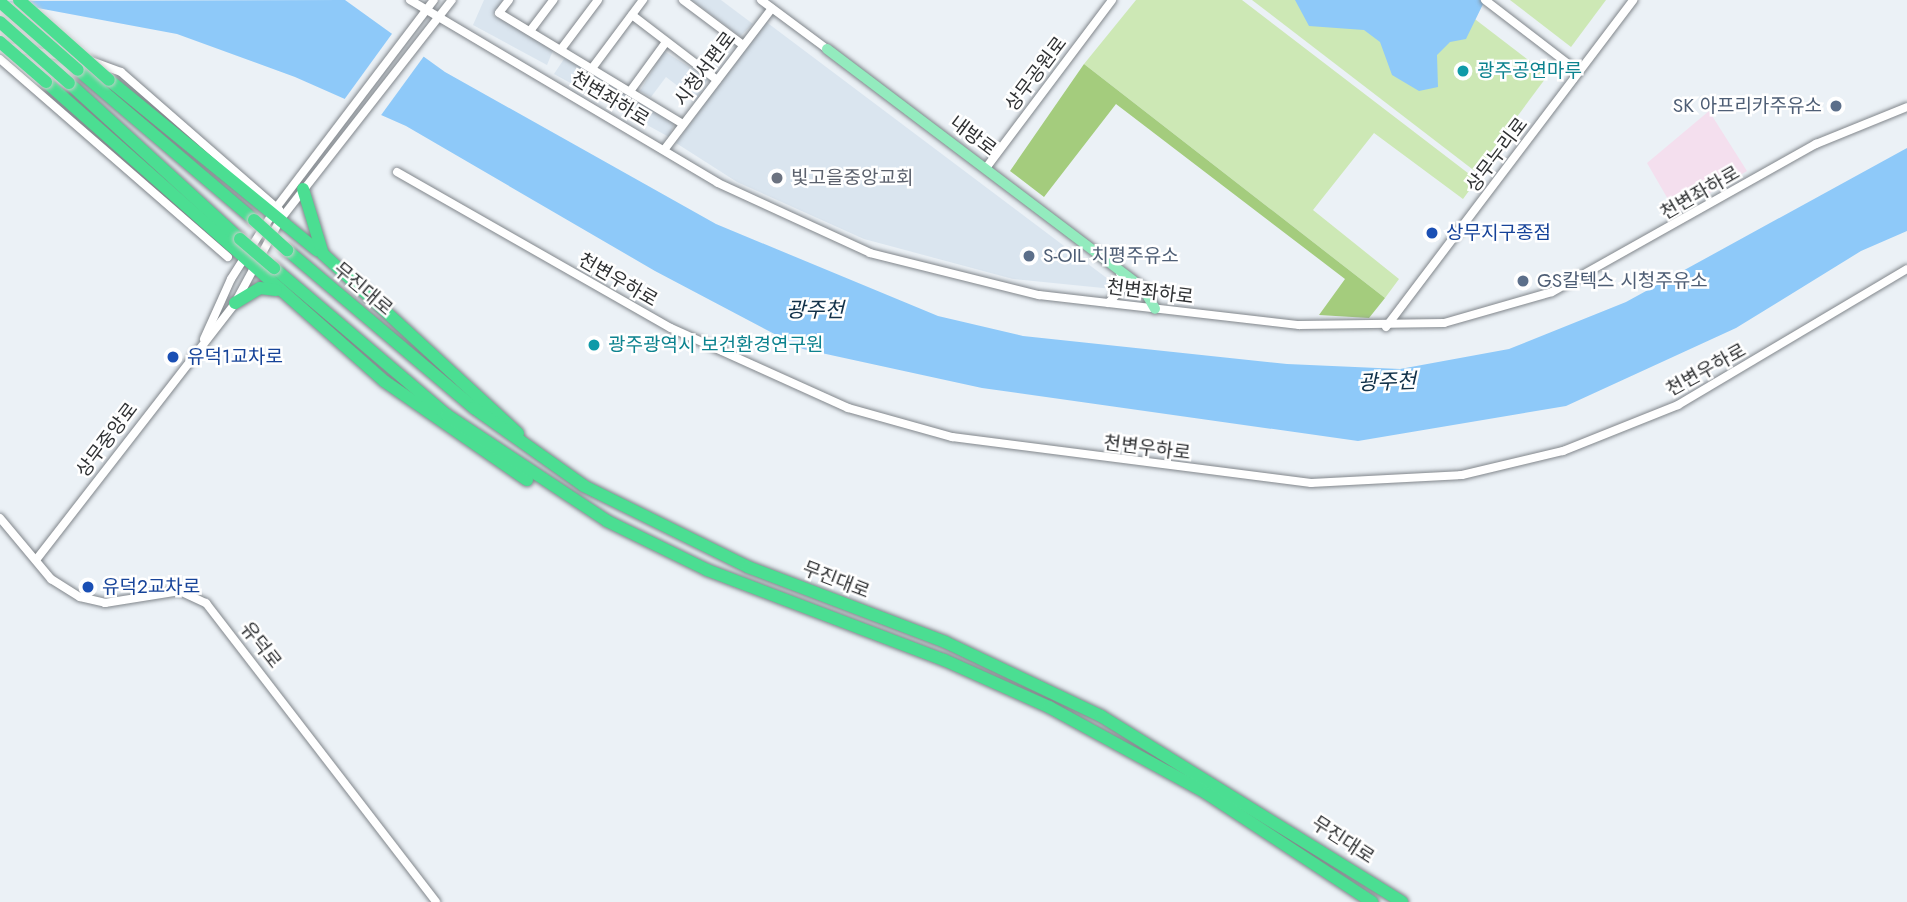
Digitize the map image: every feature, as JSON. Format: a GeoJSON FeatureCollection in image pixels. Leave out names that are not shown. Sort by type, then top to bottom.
{"type":"FeatureCollection","features":[{"type":"Feature","properties":{"kind":"highway"},"geometry":{"type":"LineString","coordinates":[[19,0],[109,80],[278,214],[534,452]]}},
{"type":"Feature","properties":{"kind":"highway"},"geometry":{"type":"LineString","coordinates":[[0,2],[172,148]]}},
{"type":"Feature","properties":{"kind":"highway"},"geometry":{"type":"LineString","coordinates":[[0,22],[69,82],[125,139]]}},
{"type":"Feature","properties":{"kind":"highway"},"geometry":{"type":"LineString","coordinates":[[0,44],[46,82],[276,290],[429,417],[564,496]]}},
{"type":"Feature","properties":{"kind":"highway"},"geometry":{"type":"LineString","coordinates":[[109,80],[172,148]]}},
{"type":"Feature","properties":{"kind":"highway"},"geometry":{"type":"LineString","coordinates":[[46,82],[125,139]]}},
{"type":"Feature","properties":{"kind":"highway","name":"무진대로"},"geometry":{"type":"LineString","coordinates":[[125,139],[447,415],[564,496],[707,570],[1049,707],[1206,793],[1372,902]]}},
{"type":"Feature","properties":{"kind":"highway","name":"무진대로"},"geometry":{"type":"LineString","coordinates":[[172,148],[287,250],[534,452],[662,529],[945,642],[1101,716],[1402,902]]}},
{"type":"Feature","properties":{"kind":"highway"},"geometry":{"type":"LineString","coordinates":[[303,189],[306,214],[323,254]]}},
{"type":"Feature","properties":{"kind":"highway"},"geometry":{"type":"LineString","coordinates":[[235,303],[260,288],[276,290]]}},
{"type":"Feature","properties":{"kind":"highway"},"geometry":{"type":"LineString","coordinates":[[1360,874],[1416,902]]}},
{"type":"Feature","properties":{"kind":"main road","name":"내방로"},"geometry":{"type":"LineString","coordinates":[[827,49],[1143,288],[1155,309]]}},
{"type":"Feature","properties":{"kind":"street","name":"천변좌하로"},"geometry":{"type":"LineString","coordinates":[[410,0],[776,215],[870,254],[996,288],[1155,309],[1386,327],[1444,323],[1552,292],[1816,144],[1907,107]]}},
{"type":"Feature","properties":{"kind":"street"},"geometry":{"type":"LineString","coordinates":[[427,10],[434,0]]}},
{"type":"Feature","properties":{"kind":"street"},"geometry":{"type":"LineString","coordinates":[[439,17],[452,0]]}},
{"type":"Feature","properties":{"kind":"street"},"geometry":{"type":"LineString","coordinates":[[509,0],[499,13],[562,48],[684,124]]}},
{"type":"Feature","properties":{"kind":"street"},"geometry":{"type":"LineString","coordinates":[[530,31],[553,0]]}},
{"type":"Feature","properties":{"kind":"street"},"geometry":{"type":"LineString","coordinates":[[562,48],[598,0]]}},
{"type":"Feature","properties":{"kind":"street"},"geometry":{"type":"LineString","coordinates":[[593,67],[643,0]]}},
{"type":"Feature","properties":{"kind":"street"},"geometry":{"type":"LineString","coordinates":[[683,0],[743,45]]}},
{"type":"Feature","properties":{"kind":"street","name":"내방로"},"geometry":{"type":"LineString","coordinates":[[761,0],[827,49]]}},
{"type":"Feature","properties":{"kind":"street","name":"상무공원로"},"geometry":{"type":"LineString","coordinates":[[986,168],[1112,0]]}},
{"type":"Feature","properties":{"kind":"street","name":"상무누리로"},"geometry":{"type":"LineString","coordinates":[[1386,327],[1633,0]]}},
{"type":"Feature","properties":{"kind":"street"},"geometry":{"type":"LineString","coordinates":[[1487,1],[1579,72]]}},
{"type":"Feature","properties":{"kind":"street","name":"시청서편로"},"geometry":{"type":"LineString","coordinates":[[664,150],[772,8]]}},
{"type":"Feature","properties":{"kind":"street","name":"상무중앙로"},"geometry":{"type":"LineString","coordinates":[[36,560],[204,339],[235,303],[247,264],[278,214],[333,135],[427,10]]}},
{"type":"Feature","properties":{"kind":"street"},"geometry":{"type":"LineString","coordinates":[[632,15],[717,79]]}},
{"type":"Feature","properties":{"kind":"street","name":"상무중앙로"},"geometry":{"type":"LineString","coordinates":[[278,214],[303,189],[439,17]]}},
{"type":"Feature","properties":{"kind":"street"},"geometry":{"type":"LineString","coordinates":[[631,90],[666,42]]}},
{"type":"Feature","properties":{"kind":"street"},"geometry":{"type":"LineString","coordinates":[[0,44],[93,62],[121,72],[278,214]]}},
{"type":"Feature","properties":{"kind":"street"},"geometry":{"type":"LineString","coordinates":[[0,59],[228,257]]}},
{"type":"Feature","properties":{"kind":"street","name":"천변우하로"},"geometry":{"type":"LineString","coordinates":[[397,172],[671,328],[848,408],[952,437],[1311,483],[1462,475],[1563,451],[1678,405],[1907,269]]}},
{"type":"Feature","properties":{"kind":"street"},"geometry":{"type":"LineString","coordinates":[[226,243],[231,279]]}},
{"type":"Feature","properties":{"kind":"street","name":"상무중앙로"},"geometry":{"type":"LineString","coordinates":[[204,339],[231,279],[247,264]]}},
{"type":"Feature","properties":{"kind":"street"},"geometry":{"type":"LineString","coordinates":[[1108,303],[1124,287],[1119,270]]}},
{"type":"Feature","properties":{"kind":"street","name":"유덕로"},"geometry":{"type":"LineString","coordinates":[[0,517],[57,583],[92,601],[180,591],[206,603],[436,902]]}},
{"type":"Feature","properties":{"kind":"shaded area"},"geometry":{"type":"Polygon","coordinates":[[[484,0],[503,0],[493,15],[554,48],[547,65],[473,25],[484,0]]]}},
{"type":"Feature","properties":{"kind":"shaded area"},"geometry":{"type":"Polygon","coordinates":[[[692,0],[721,0],[753,24],[740,36],[692,0]]]}},
{"type":"Feature","properties":{"kind":"shaded area"},"geometry":{"type":"Polygon","coordinates":[[[765,21],[1112,282],[1113,289],[1013,279],[864,239],[737,182],[676,143],[765,21]]]}},
{"type":"Feature","properties":{"kind":"shaded area"},"geometry":{"type":"Polygon","coordinates":[[[664,51],[708,79],[696,100],[666,77],[651,97],[640,91],[664,51]]]}},
{"type":"Feature","properties":{"kind":"shaded area"},"geometry":{"type":"Polygon","coordinates":[[[566,56],[675,121],[669,137],[554,74],[566,56]]]}},
{"type":"Feature","properties":{"kind":"shaded area"},"geometry":{"type":"Polygon","coordinates":[[[1709,111],[1747,171],[1676,213],[1647,163],[1709,111]]]}},
{"type":"Feature","properties":{"kind":"green space"},"geometry":{"type":"Polygon","coordinates":[[[1136,0],[1242,0],[1477,180],[1463,199],[1374,133],[1313,210],[1399,279],[1385,298],[1084,64],[1136,0]]]}},
{"type":"Feature","properties":{"kind":"green space"},"geometry":{"type":"Polygon","coordinates":[[[1252,0],[1450,0],[1548,75],[1476,172],[1252,0]]]}},
{"type":"Feature","properties":{"kind":"green space"},"geometry":{"type":"Polygon","coordinates":[[[1510,0],[1606,0],[1571,47],[1510,0]]]}},
{"type":"Feature","properties":{"kind":"green space"},"geometry":{"type":"Polygon","coordinates":[[[1084,64],[1385,298],[1369,318],[1319,315],[1345,279],[1116,104],[1044,197],[1010,171],[1084,64]]]}},
{"type":"Feature","properties":{"kind":"water","name":"광주천"},"geometry":{"type":"Polygon","coordinates":[[[345,0],[445,72],[716,224],[938,316],[1023,336],[1287,364],[1400,369],[1509,349],[1626,302],[1907,148],[1907,231],[1861,251],[1736,328],[1566,406],[1358,441],[982,388],[803,349],[655,271],[406,126],[295,77],[177,34],[0,1],[345,0]]]}},
{"type":"Feature","properties":{"kind":"water"},"geometry":{"type":"Polygon","coordinates":[[[1295,0],[1485,0],[1466,39],[1450,42],[1437,55],[1438,87],[1419,91],[1392,75],[1380,42],[1364,30],[1309,26],[1295,0]]]}},
{"type":"Feature","properties":{"kind":"pier"},"geometry":{"type":"Polygon","coordinates":[[[394,31],[426,54],[374,124],[343,101],[394,31]]]}},
{"type":"Feature","properties":{"kind":"place","name":"광주공연마루"},"geometry":{"type":"Point","coordinates":[1463,71]}},
{"type":"Feature","properties":{"kind":"place","name":"SK 아프리카주유소"},"geometry":{"type":"Point","coordinates":[1836,106]}},
{"type":"Feature","properties":{"kind":"place","name":"빛고을중앙교회"},"geometry":{"type":"Point","coordinates":[777,178]}},
{"type":"Feature","properties":{"kind":"place","name":"상무지구종점"},"geometry":{"type":"Point","coordinates":[1432,233]}},
{"type":"Feature","properties":{"kind":"place","name":"S-OIL 치평주유소"},"geometry":{"type":"Point","coordinates":[1029,256]}},
{"type":"Feature","properties":{"kind":"place","name":"GS칼텍스 시청주유소"},"geometry":{"type":"Point","coordinates":[1523,281]}},
{"type":"Feature","properties":{"kind":"place","name":"광주광역시 보건환경연구원"},"geometry":{"type":"Point","coordinates":[594,345]}},
{"type":"Feature","properties":{"kind":"place","name":"유덕1교차로"},"geometry":{"type":"Point","coordinates":[173,357]}},
{"type":"Feature","properties":{"kind":"place","name":"유덕2교차로"},"geometry":{"type":"Point","coordinates":[88,587]}}]}
